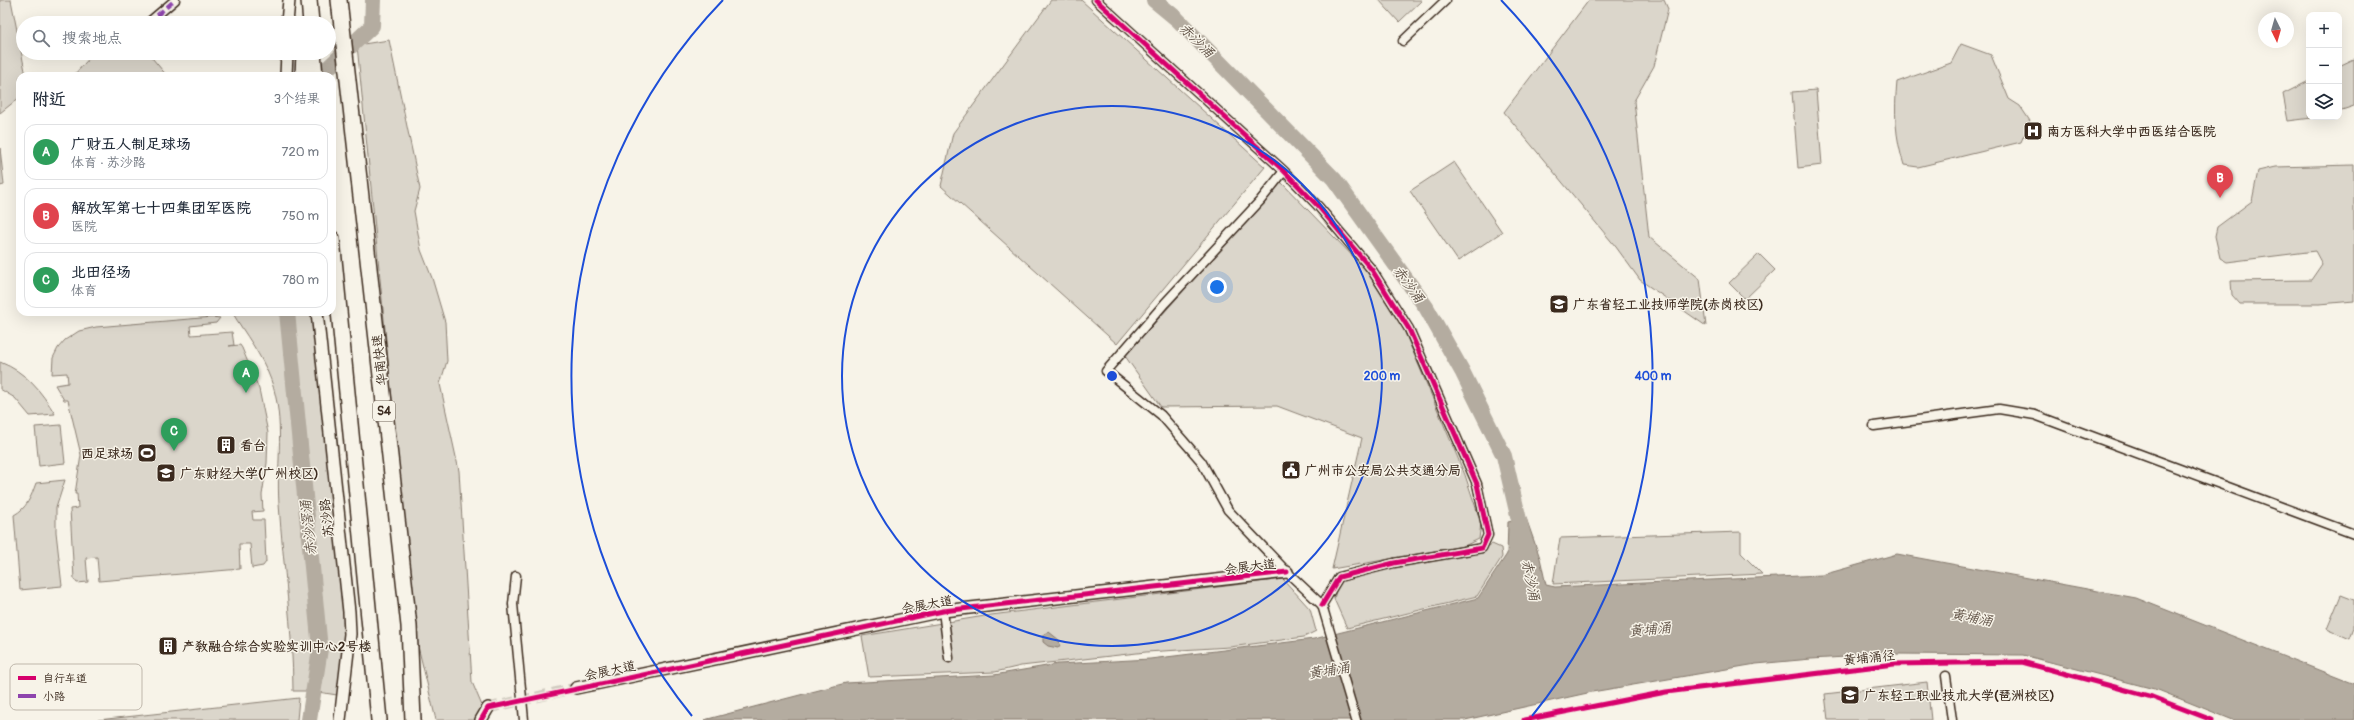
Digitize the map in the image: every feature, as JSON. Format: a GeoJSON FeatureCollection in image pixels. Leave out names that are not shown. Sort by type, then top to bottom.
{"type":"FeatureCollection","features":[{"type":"Feature","properties":{"kind":"highway"},"geometry":{"type":"LineString","coordinates":[[305,0],[305,16]]}},
{"type":"Feature","properties":{"kind":"highway"},"geometry":{"type":"LineString","coordinates":[[310,0],[311,16]]}},
{"type":"Feature","properties":{"kind":"highway","name":"华南快速"},"geometry":{"type":"LineString","coordinates":[[339,0],[342,39],[409,626],[413,720]]}},
{"type":"Feature","properties":{"kind":"highway"},"geometry":{"type":"LineString","coordinates":[[303,72],[304,60]]}},
{"type":"Feature","properties":{"kind":"highway"},"geometry":{"type":"LineString","coordinates":[[314,60],[315,72]]}},
{"type":"Feature","properties":{"kind":"highway"},"geometry":{"type":"LineString","coordinates":[[336,279],[379,720]]}},
{"type":"Feature","properties":{"kind":"highway"},"geometry":{"type":"LineString","coordinates":[[336,297],[339,309]]}},
{"type":"Feature","properties":{"kind":"street"},"geometry":{"type":"LineString","coordinates":[[156,16],[175,0]]}},
{"type":"Feature","properties":{"kind":"street"},"geometry":{"type":"LineString","coordinates":[[288,16],[289,0]]}},
{"type":"Feature","properties":{"kind":"street"},"geometry":{"type":"LineString","coordinates":[[1096,0],[1284,171],[1318,206],[1372,270],[1409,329],[1477,484],[1488,535],[1482,548],[1394,563],[1339,577],[1322,605]]}},
{"type":"Feature","properties":{"kind":"street"},"geometry":{"type":"LineString","coordinates":[[1403,41],[1446,0]]}},
{"type":"Feature","properties":{"kind":"street"},"geometry":{"type":"LineString","coordinates":[[286,72],[287,60]]}},
{"type":"Feature","properties":{"kind":"street"},"geometry":{"type":"LineString","coordinates":[[1284,171],[1260,202],[1165,303],[1106,371],[1161,415],[1201,461],[1228,510],[1287,572],[1322,605],[1356,720]]}},
{"type":"Feature","properties":{"kind":"street","name":"苏沙路"},"geometry":{"type":"LineString","coordinates":[[317,316],[349,612],[350,634],[340,720]]}},
{"type":"Feature","properties":{"kind":"street"},"geometry":{"type":"LineString","coordinates":[[1874,426],[1999,409],[2014,410],[2043,418],[2354,534]]}},
{"type":"Feature","properties":{"kind":"street","name":"会展大道"},"geometry":{"type":"LineString","coordinates":[[576,688],[943,611],[1287,572]]}},
{"type":"Feature","properties":{"kind":"street"},"geometry":{"type":"LineString","coordinates":[[516,576],[513,604],[524,720]]}},
{"type":"Feature","properties":{"kind":"street"},"geometry":{"type":"LineString","coordinates":[[943,611],[949,658]]}},
{"type":"Feature","properties":{"kind":"street"},"geometry":{"type":"LineString","coordinates":[[1946,676],[1952,720]]}},
{"type":"Feature","properties":{"kind":"street"},"geometry":{"type":"LineString","coordinates":[[481,720],[488,708]]}},
{"type":"Feature","properties":{"kind":"shaded area"},"geometry":{"type":"Polygon","coordinates":[[[0,0],[11,0],[16,25],[16,60],[23,60],[25,72],[16,72],[16,100],[0,113],[0,0]]]}},
{"type":"Feature","properties":{"kind":"shaded area"},"geometry":{"type":"Polygon","coordinates":[[[1051,0],[1081,0],[1265,167],[1117,344],[941,186],[953,133],[1051,0]]]}},
{"type":"Feature","properties":{"kind":"shaded area"},"geometry":{"type":"Polygon","coordinates":[[[1379,0],[1422,0],[1399,22],[1379,0]]]}},
{"type":"Feature","properties":{"kind":"shaded area"},"geometry":{"type":"Polygon","coordinates":[[[1589,0],[1664,0],[1668,9],[1654,66],[1634,101],[1649,237],[1700,279],[1706,326],[1640,280],[1616,247],[1504,112],[1589,0]]]}},
{"type":"Feature","properties":{"kind":"shaded area"},"geometry":{"type":"Polygon","coordinates":[[[389,40],[420,189],[414,211],[421,250],[432,278],[445,322],[447,361],[440,384],[459,471],[472,682],[483,708],[479,720],[436,720],[415,634],[357,45],[389,40]]]}},
{"type":"Feature","properties":{"kind":"shaded area"},"geometry":{"type":"Polygon","coordinates":[[[1961,44],[1991,55],[2009,99],[2020,106],[2030,121],[2021,142],[1918,167],[1904,165],[1896,124],[1897,82],[1951,63],[1961,44]]]}},
{"type":"Feature","properties":{"kind":"shaded area"},"geometry":{"type":"Polygon","coordinates":[[[2354,59],[2354,106],[2342,110],[2342,84],[2342,65],[2354,59]]]}},
{"type":"Feature","properties":{"kind":"shaded area"},"geometry":{"type":"Polygon","coordinates":[[[88,60],[154,60],[164,72],[77,72],[88,60]]]}},
{"type":"Feature","properties":{"kind":"shaded area"},"geometry":{"type":"Polygon","coordinates":[[[2306,82],[2306,119],[2288,121],[2283,94],[2306,82]]]}},
{"type":"Feature","properties":{"kind":"shaded area"},"geometry":{"type":"Polygon","coordinates":[[[1816,90],[1822,165],[1798,168],[1792,92],[1816,90]]]}},
{"type":"Feature","properties":{"kind":"shaded area"},"geometry":{"type":"Polygon","coordinates":[[[0,148],[4,185],[0,186],[0,148]]]}},
{"type":"Feature","properties":{"kind":"shaded area"},"geometry":{"type":"Polygon","coordinates":[[[1454,162],[1502,232],[1458,261],[1410,191],[1454,162]]]}},
{"type":"Feature","properties":{"kind":"shaded area"},"geometry":{"type":"Polygon","coordinates":[[[2354,165],[2354,301],[2320,304],[2240,304],[2232,295],[2231,281],[2311,280],[2322,264],[2315,251],[2227,262],[2220,258],[2215,236],[2217,227],[2252,201],[2258,171],[2275,167],[2354,165]]]}},
{"type":"Feature","properties":{"kind":"shaded area"},"geometry":{"type":"Polygon","coordinates":[[[1281,182],[1365,269],[1403,328],[1465,475],[1481,523],[1479,539],[1464,546],[1332,569],[1362,438],[1277,406],[1161,407],[1125,356],[1281,182]]]}},
{"type":"Feature","properties":{"kind":"shaded area"},"geometry":{"type":"Polygon","coordinates":[[[1759,254],[1775,270],[1745,299],[1729,283],[1759,254]]]}},
{"type":"Feature","properties":{"kind":"shaded area"},"geometry":{"type":"Polygon","coordinates":[[[235,316],[282,316],[313,648],[309,691],[293,691],[290,620],[278,488],[280,442],[278,411],[276,396],[271,380],[253,345],[235,316]]]}},
{"type":"Feature","properties":{"kind":"shaded area"},"geometry":{"type":"Polygon","coordinates":[[[293,316],[313,316],[346,634],[337,695],[318,692],[323,653],[323,626],[293,316]]]}},
{"type":"Feature","properties":{"kind":"shaded area"},"geometry":{"type":"Polygon","coordinates":[[[213,317],[220,318],[216,323],[190,326],[191,335],[232,332],[234,345],[229,346],[240,345],[259,389],[268,433],[267,463],[262,495],[263,511],[252,512],[253,520],[264,520],[266,562],[263,566],[252,568],[250,544],[239,544],[240,569],[99,581],[97,557],[86,558],[88,582],[77,583],[74,579],[70,509],[78,508],[77,494],[75,494],[81,455],[68,400],[64,400],[55,385],[68,383],[67,373],[52,374],[53,358],[58,348],[65,340],[79,331],[96,327],[213,317]]]}},
{"type":"Feature","properties":{"kind":"shaded area"},"geometry":{"type":"Polygon","coordinates":[[[0,362],[18,371],[32,383],[55,414],[30,416],[15,398],[0,389],[0,362]]]}},
{"type":"Feature","properties":{"kind":"shaded area"},"geometry":{"type":"Polygon","coordinates":[[[61,425],[65,463],[39,466],[35,427],[61,425]]]}},
{"type":"Feature","properties":{"kind":"shaded area"},"geometry":{"type":"Polygon","coordinates":[[[65,480],[56,508],[56,532],[62,586],[20,590],[14,515],[25,505],[36,483],[65,480]]]}},
{"type":"Feature","properties":{"kind":"shaded area"},"geometry":{"type":"Polygon","coordinates":[[[1741,532],[1741,553],[1762,574],[1553,584],[1560,538],[1741,532]]]}},
{"type":"Feature","properties":{"kind":"shaded area"},"geometry":{"type":"Polygon","coordinates":[[[1492,544],[1501,548],[1502,557],[1477,596],[1347,628],[1334,599],[1339,579],[1393,565],[1479,551],[1492,544]]]}},
{"type":"Feature","properties":{"kind":"shaded area"},"geometry":{"type":"Polygon","coordinates":[[[1283,579],[1310,609],[1316,631],[1304,637],[1230,647],[1146,652],[1021,666],[995,672],[869,677],[862,636],[991,615],[1283,579]]]}},
{"type":"Feature","properties":{"kind":"shaded area"},"geometry":{"type":"Polygon","coordinates":[[[2341,595],[2354,600],[2354,628],[2350,639],[2327,629],[2341,595]]]}},
{"type":"Feature","properties":{"kind":"shaded area"},"geometry":{"type":"Polygon","coordinates":[[[1927,682],[1931,720],[1828,720],[1825,694],[1927,682]]]}},
{"type":"Feature","properties":{"kind":"shaded area"},"geometry":{"type":"Polygon","coordinates":[[[299,698],[297,720],[98,720],[299,698]]]}},
{"type":"Feature","properties":{"kind":"water","name":"黄埔涌"},"geometry":{"type":"Polygon","coordinates":[[[1526,518],[1540,558],[1546,585],[1555,587],[1822,575],[1897,554],[2136,598],[2354,684],[2354,720],[2233,720],[2158,690],[2023,655],[1898,654],[1756,664],[1592,692],[1465,720],[704,720],[846,683],[994,675],[1058,664],[1150,659],[1314,639],[1478,598],[1507,554],[1508,522],[1526,518]]]}},
{"type":"Feature","properties":{"kind":"water"},"geometry":{"type":"Polygon","coordinates":[[[1049,632],[1059,640],[1060,645],[1058,648],[1048,646],[1043,642],[1043,635],[1049,632]]]}},
{"type":"Feature","properties":{"kind":"waterway","name":"赤沙滘涌"},"geometry":{"type":"LineString","coordinates":[[318,72],[328,68],[372,26],[373,0]]}},
{"type":"Feature","properties":{"kind":"waterway","name":"赤沙涌"},"geometry":{"type":"LineString","coordinates":[[1154,0],[1177,19],[1334,179],[1426,307],[1462,371],[1504,456],[1524,541]]}},
{"type":"Feature","properties":{"kind":"waterway","name":"赤沙滘涌"},"geometry":{"type":"LineString","coordinates":[[287,316],[320,649],[309,720]]}},
{"type":"Feature","properties":{"kind":"tunnel"},"geometry":{"type":"LineString","coordinates":[[488,708],[576,688]]}},
{"type":"Feature","properties":{"kind":"marked path"},"geometry":{"type":"LineString","coordinates":[[156,16],[175,0]]}},
{"type":"Feature","properties":{"kind":"cycle path"},"geometry":{"type":"LineString","coordinates":[[1096,0],[1284,171],[1318,206],[1372,270],[1409,329],[1477,484],[1488,535],[1482,548],[1394,563],[1339,577],[1322,605]]}},
{"type":"Feature","properties":{"kind":"cycle path"},"geometry":{"type":"LineString","coordinates":[[481,720],[488,708],[943,611],[1287,572]]}},
{"type":"Feature","properties":{"kind":"cycle path","name":"黄埔涌径"},"geometry":{"type":"LineString","coordinates":[[1524,720],[1666,692],[1894,664],[2022,662],[2152,697],[2212,720]]}},
{"type":"Feature","properties":{"kind":"place","name":"南方医科大学中西医结合医院"},"geometry":{"type":"Point","coordinates":[2033,131]}},
{"type":"Feature","properties":{"kind":"place","name":"解放军第七十四集团军医院"},"geometry":{"type":"Point","coordinates":[2220,198]}},
{"type":"Feature","properties":{"kind":"place","name":"广东省轻工业技师学院(赤岗校区)"},"geometry":{"type":"Point","coordinates":[1559,304]}},
{"type":"Feature","properties":{"kind":"place","name":"广财五人制足球场"},"geometry":{"type":"Point","coordinates":[246,393]}},
{"type":"Feature","properties":{"kind":"place","name":"看台"},"geometry":{"type":"Point","coordinates":[226,445]}},
{"type":"Feature","properties":{"kind":"place","name":"北田径场"},"geometry":{"type":"Point","coordinates":[174,451]}},
{"type":"Feature","properties":{"kind":"place","name":"西足球场"},"geometry":{"type":"Point","coordinates":[147,453]}},
{"type":"Feature","properties":{"kind":"place","name":"广州市公安局公共交通分局"},"geometry":{"type":"Point","coordinates":[1291,470]}},
{"type":"Feature","properties":{"kind":"place","name":"广东财经大学(广州校区)"},"geometry":{"type":"Point","coordinates":[166,473]}},
{"type":"Feature","properties":{"kind":"place","name":"产教融合综合实验实训中心2号楼"},"geometry":{"type":"Point","coordinates":[168,646]}},
{"type":"Feature","properties":{"kind":"place","name":"广东轻工职业技术大学(琶洲校区)"},"geometry":{"type":"Point","coordinates":[1850,695]}}]}
